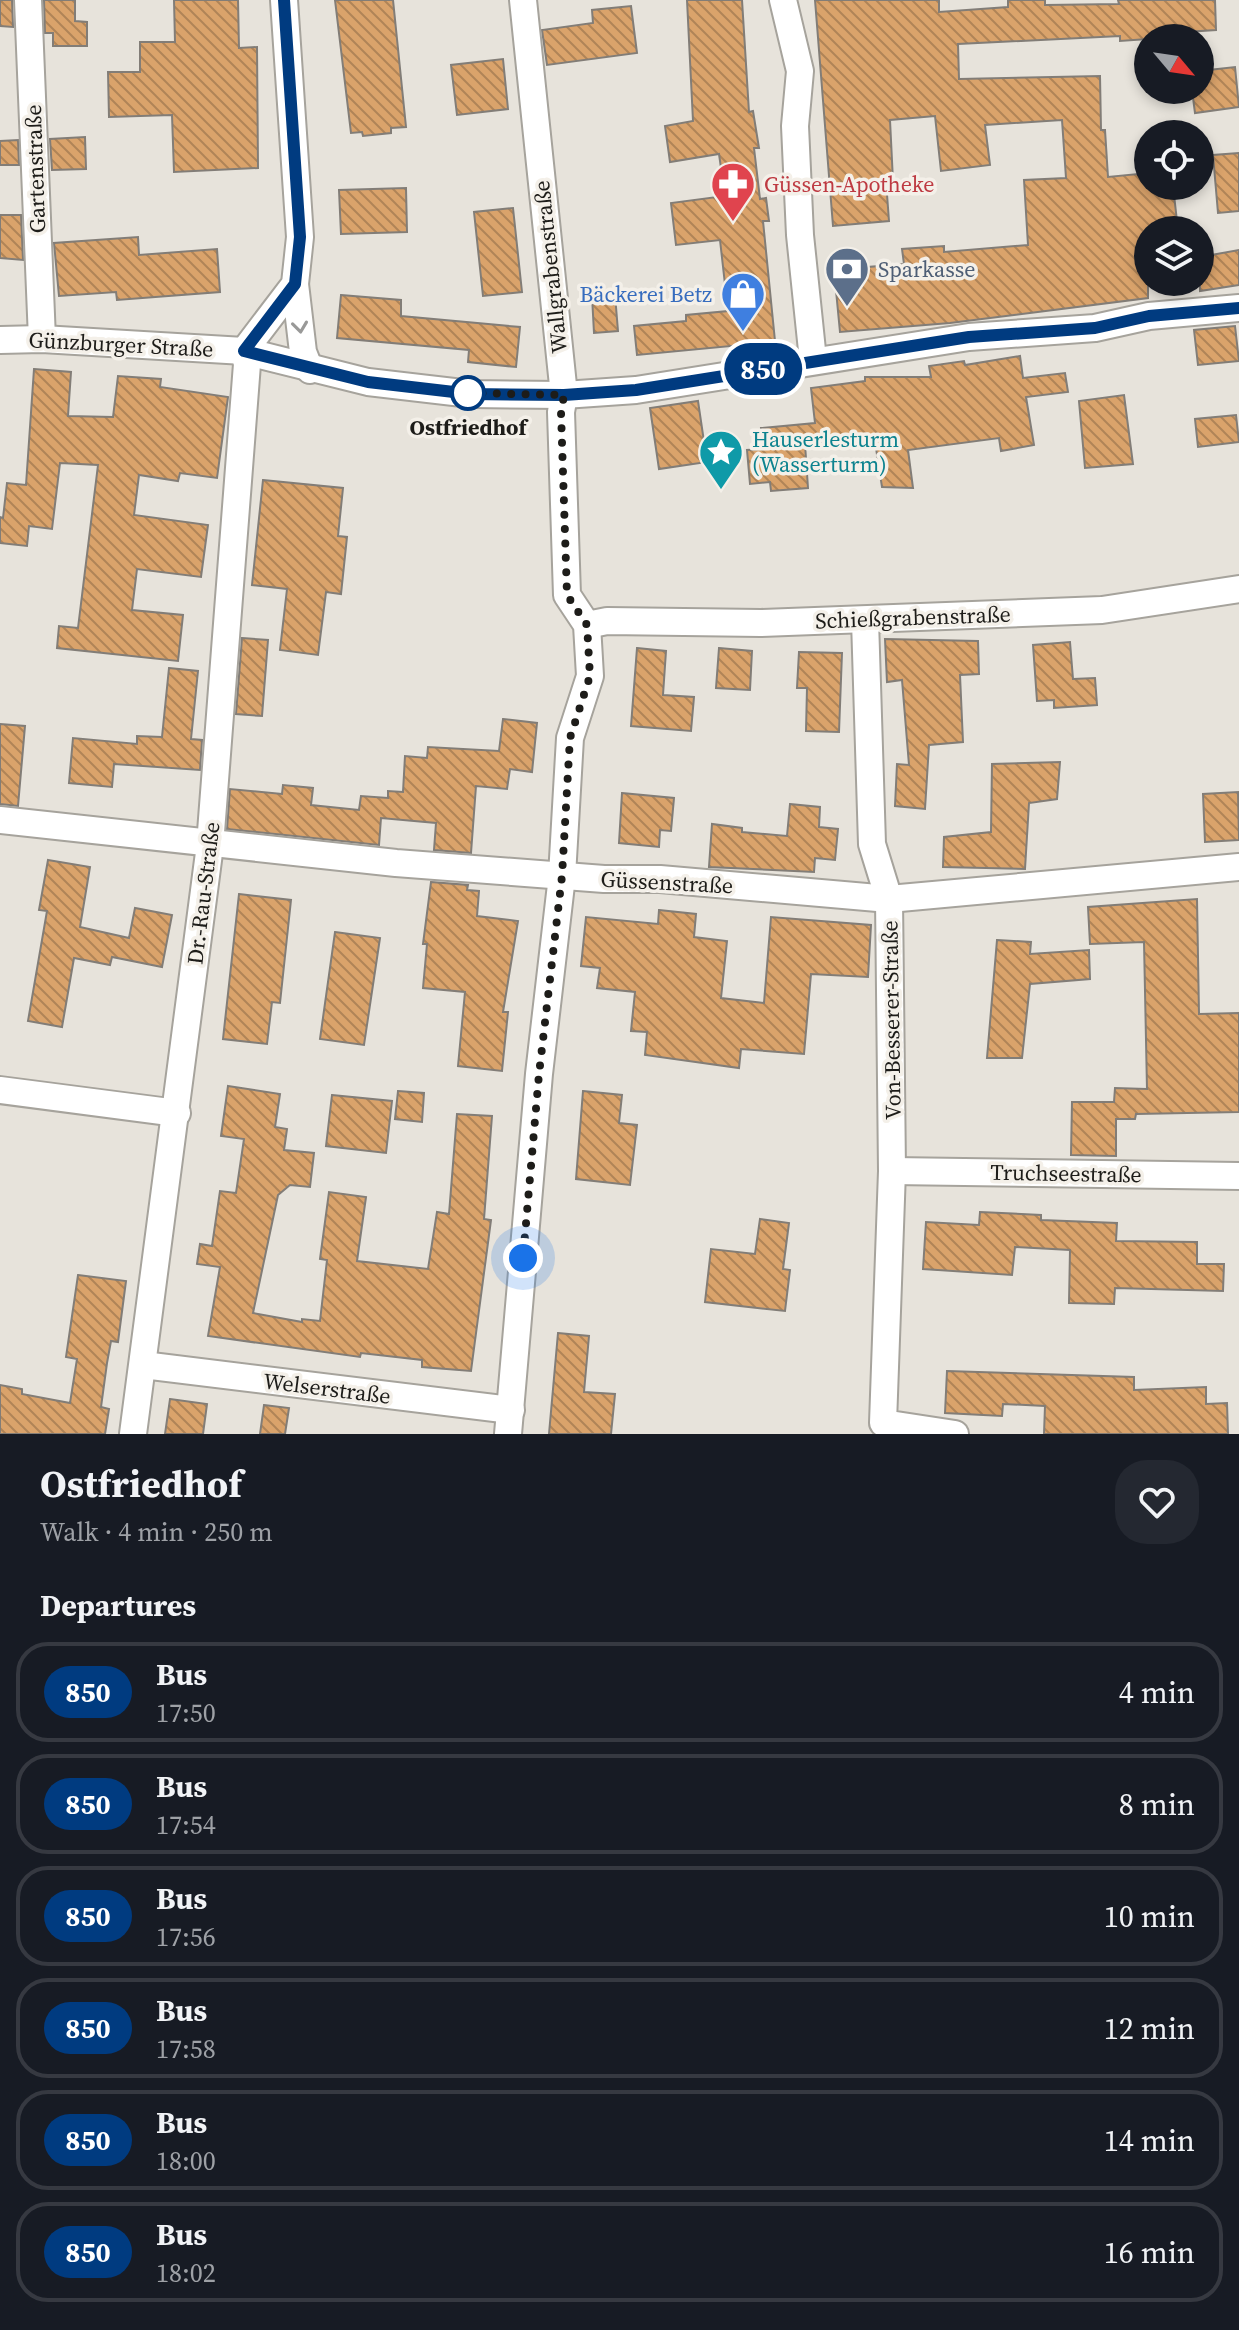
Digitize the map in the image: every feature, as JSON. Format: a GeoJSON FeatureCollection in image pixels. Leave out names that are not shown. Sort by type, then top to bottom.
{"type":"FeatureCollection","features":[{"type":"Feature","properties":{"kind":"street","name":"Gartenstraße"},"geometry":{"type":"LineString","coordinates":[[28,0],[42,339]]}},
{"type":"Feature","properties":{"kind":"street"},"geometry":{"type":"LineString","coordinates":[[284,0],[300,237],[295,284],[303,352],[310,370]]}},
{"type":"Feature","properties":{"kind":"street","name":"Wallgrabenstraße"},"geometry":{"type":"LineString","coordinates":[[510,1422],[539,1074],[562,876],[570,738],[590,676],[587,625],[567,595],[561,412],[564,395],[523,0]]}},
{"type":"Feature","properties":{"kind":"street"},"geometry":{"type":"LineString","coordinates":[[784,5],[800,71],[795,126],[800,235],[813,360]]}},
{"type":"Feature","properties":{"kind":"street"},"geometry":{"type":"LineString","coordinates":[[244,351],[295,284]]}},
{"type":"Feature","properties":{"kind":"street","name":"Günzburger Straße"},"geometry":{"type":"LineString","coordinates":[[0,340],[42,339],[244,351],[310,370],[368,382],[449,392],[564,395],[636,390],[969,337],[1095,328],[1149,316],[1239,308]]}},
{"type":"Feature","properties":{"kind":"street","name":"Dr.-Rau-Straße"},"geometry":{"type":"LineString","coordinates":[[133,1434],[210,845],[247,364],[244,351]]}},
{"type":"Feature","properties":{"kind":"street","name":"Schießgrabenstraße"},"geometry":{"type":"LineString","coordinates":[[587,625],[607,621],[865,620],[1102,610],[1239,589]]}},
{"type":"Feature","properties":{"kind":"street","name":"Von-Besserer-Straße"},"geometry":{"type":"LineString","coordinates":[[865,620],[872,844],[889,899],[892,1171],[883,1423],[955,1434]]}},
{"type":"Feature","properties":{"kind":"street","name":"Güssenstraße"},"geometry":{"type":"LineString","coordinates":[[0,820],[210,845],[562,876],[660,879],[889,899],[1239,867]]}},
{"type":"Feature","properties":{"kind":"street"},"geometry":{"type":"LineString","coordinates":[[0,1090],[177,1113]]}},
{"type":"Feature","properties":{"kind":"street","name":"Truchseestraße"},"geometry":{"type":"LineString","coordinates":[[892,1171],[1239,1176]]}},
{"type":"Feature","properties":{"kind":"street","name":"Welserstraße"},"geometry":{"type":"LineString","coordinates":[[143,1365],[510,1422]]}},
{"type":"Feature","properties":{"kind":"building"},"geometry":{"type":"Polygon","coordinates":[[[0,0],[12,0],[13,27],[0,26],[0,0]]]}},
{"type":"Feature","properties":{"kind":"building"},"geometry":{"type":"Polygon","coordinates":[[[44,0],[75,0],[75,21],[87,22],[87,46],[53,46],[53,33],[45,33],[44,0]]]}},
{"type":"Feature","properties":{"kind":"building"},"geometry":{"type":"Polygon","coordinates":[[[174,0],[238,0],[239,48],[257,47],[258,168],[174,172],[172,115],[109,117],[108,72],[140,72],[140,42],[175,42],[174,0]]]}},
{"type":"Feature","properties":{"kind":"building"},"geometry":{"type":"Polygon","coordinates":[[[335,0],[393,0],[406,127],[391,128],[391,133],[363,136],[362,132],[351,133],[335,0]]]}},
{"type":"Feature","properties":{"kind":"building"},"geometry":{"type":"Polygon","coordinates":[[[687,0],[742,0],[749,112],[753,111],[759,148],[754,148],[760,199],[766,198],[769,221],[763,221],[776,351],[742,355],[741,345],[637,355],[634,326],[686,321],[686,315],[728,311],[720,240],[676,245],[671,203],[725,196],[719,154],[670,162],[665,126],[693,121],[687,0]]]}},
{"type":"Feature","properties":{"kind":"building"},"geometry":{"type":"Polygon","coordinates":[[[815,0],[939,0],[939,12],[1008,7],[1008,0],[1045,0],[1045,5],[1119,4],[1118,0],[1215,0],[1216,30],[1214,24],[1134,24],[1134,40],[1120,41],[1120,36],[958,44],[959,79],[1100,76],[1101,130],[1105,130],[1108,177],[1134,174],[1134,200],[1175,200],[1176,216],[1134,216],[1134,296],[1148,298],[950,323],[840,332],[835,280],[845,280],[843,269],[904,264],[902,249],[944,246],[944,252],[1028,245],[1024,180],[1066,178],[1062,120],[985,125],[990,165],[941,171],[935,116],[890,120],[893,181],[886,181],[889,221],[833,226],[815,0]]]}},
{"type":"Feature","properties":{"kind":"building"},"geometry":{"type":"Polygon","coordinates":[[[631,6],[637,53],[547,65],[542,30],[593,23],[592,10],[631,6]]]}},
{"type":"Feature","properties":{"kind":"building"},"geometry":{"type":"Polygon","coordinates":[[[503,59],[508,109],[457,115],[451,65],[503,59]]]}},
{"type":"Feature","properties":{"kind":"building"},"geometry":{"type":"Polygon","coordinates":[[[1235,67],[1239,107],[1195,113],[1194,104],[1214,104],[1214,69],[1235,67]]]}},
{"type":"Feature","properties":{"kind":"building"},"geometry":{"type":"Polygon","coordinates":[[[85,137],[86,169],[52,170],[50,139],[85,137]]]}},
{"type":"Feature","properties":{"kind":"building"},"geometry":{"type":"Polygon","coordinates":[[[18,140],[19,165],[0,165],[0,141],[18,140]]]}},
{"type":"Feature","properties":{"kind":"building"},"geometry":{"type":"Polygon","coordinates":[[[1239,153],[1239,211],[1218,213],[1214,155],[1239,153]]]}},
{"type":"Feature","properties":{"kind":"building"},"geometry":{"type":"Polygon","coordinates":[[[406,188],[407,232],[341,234],[339,190],[406,188]]]}},
{"type":"Feature","properties":{"kind":"building"},"geometry":{"type":"Polygon","coordinates":[[[513,208],[522,292],[483,296],[474,212],[513,208]]]}},
{"type":"Feature","properties":{"kind":"building"},"geometry":{"type":"Polygon","coordinates":[[[0,215],[21,215],[23,260],[0,258],[0,215]]]}},
{"type":"Feature","properties":{"kind":"building"},"geometry":{"type":"Polygon","coordinates":[[[138,237],[139,255],[217,249],[220,292],[117,300],[116,292],[59,296],[54,243],[138,237]]]}},
{"type":"Feature","properties":{"kind":"building"},"geometry":{"type":"Polygon","coordinates":[[[1239,250],[1239,285],[1214,289],[1214,254],[1239,250]]]}},
{"type":"Feature","properties":{"kind":"building"},"geometry":{"type":"Polygon","coordinates":[[[341,295],[401,300],[401,316],[520,327],[516,367],[468,362],[469,350],[337,338],[341,295]]]}},
{"type":"Feature","properties":{"kind":"building"},"geometry":{"type":"Polygon","coordinates":[[[615,295],[618,331],[594,333],[592,296],[615,295]]]}},
{"type":"Feature","properties":{"kind":"building"},"geometry":{"type":"Polygon","coordinates":[[[1235,326],[1239,361],[1198,365],[1194,330],[1235,326]]]}},
{"type":"Feature","properties":{"kind":"building"},"geometry":{"type":"Polygon","coordinates":[[[1020,356],[1023,378],[1065,373],[1068,392],[1026,397],[1034,445],[1001,451],[999,438],[908,450],[913,488],[882,487],[874,435],[805,444],[808,488],[771,491],[770,482],[750,484],[747,450],[763,449],[761,428],[815,423],[811,388],[865,381],[865,377],[931,377],[929,366],[964,361],[965,365],[1020,356]]]}},
{"type":"Feature","properties":{"kind":"building"},"geometry":{"type":"Polygon","coordinates":[[[34,369],[71,372],[68,416],[113,417],[118,376],[161,379],[160,387],[228,397],[217,478],[180,473],[178,481],[139,475],[134,515],[208,525],[201,577],[137,569],[132,610],[183,615],[178,661],[57,648],[59,626],[78,628],[98,465],[60,463],[52,529],[29,526],[27,546],[0,543],[0,517],[3,518],[7,483],[26,485],[34,369]]]}},
{"type":"Feature","properties":{"kind":"building"},"geometry":{"type":"Polygon","coordinates":[[[1124,395],[1133,464],[1085,468],[1079,401],[1124,395]]]}},
{"type":"Feature","properties":{"kind":"building"},"geometry":{"type":"Polygon","coordinates":[[[698,401],[707,462],[659,469],[650,408],[698,401]]]}},
{"type":"Feature","properties":{"kind":"building"},"geometry":{"type":"Polygon","coordinates":[[[1236,415],[1239,442],[1198,447],[1195,419],[1236,415]]]}},
{"type":"Feature","properties":{"kind":"building"},"geometry":{"type":"Polygon","coordinates":[[[263,480],[343,488],[338,536],[347,537],[341,594],[326,592],[318,655],[280,650],[287,589],[252,585],[263,480]]]}},
{"type":"Feature","properties":{"kind":"building"},"geometry":{"type":"Polygon","coordinates":[[[242,638],[268,640],[262,716],[236,714],[242,638]]]}},
{"type":"Feature","properties":{"kind":"building"},"geometry":{"type":"Polygon","coordinates":[[[885,639],[978,641],[979,674],[960,675],[963,742],[929,745],[925,809],[895,806],[897,764],[909,765],[902,680],[887,682],[885,639]]]}},
{"type":"Feature","properties":{"kind":"building"},"geometry":{"type":"Polygon","coordinates":[[[1070,642],[1073,679],[1095,678],[1097,705],[1054,708],[1054,700],[1037,701],[1033,645],[1070,642]]]}},
{"type":"Feature","properties":{"kind":"building"},"geometry":{"type":"Polygon","coordinates":[[[637,648],[666,651],[663,695],[694,697],[691,731],[631,726],[637,648]]]}},
{"type":"Feature","properties":{"kind":"building"},"geometry":{"type":"Polygon","coordinates":[[[719,648],[752,651],[750,690],[716,688],[719,648]]]}},
{"type":"Feature","properties":{"kind":"building"},"geometry":{"type":"Polygon","coordinates":[[[799,652],[842,653],[839,732],[806,731],[807,688],[797,688],[799,652]]]}},
{"type":"Feature","properties":{"kind":"building"},"geometry":{"type":"Polygon","coordinates":[[[169,668],[198,671],[191,739],[202,740],[200,770],[114,764],[112,787],[69,783],[73,738],[137,744],[137,736],[162,737],[169,668]]]}},
{"type":"Feature","properties":{"kind":"building"},"geometry":{"type":"Polygon","coordinates":[[[503,719],[537,723],[532,772],[510,769],[507,789],[476,786],[471,853],[434,850],[436,823],[381,818],[379,845],[227,829],[230,789],[282,794],[283,785],[313,788],[311,805],[359,810],[361,796],[388,798],[388,791],[403,792],[405,756],[427,758],[428,747],[499,751],[503,719]]]}},
{"type":"Feature","properties":{"kind":"building"},"geometry":{"type":"Polygon","coordinates":[[[0,724],[25,726],[18,806],[0,804],[0,724]]]}},
{"type":"Feature","properties":{"kind":"building"},"geometry":{"type":"Polygon","coordinates":[[[1060,762],[1057,799],[1029,803],[1025,869],[943,867],[944,837],[991,832],[992,764],[1060,762]]]}},
{"type":"Feature","properties":{"kind":"building"},"geometry":{"type":"Polygon","coordinates":[[[1238,792],[1239,840],[1205,842],[1203,794],[1238,792]]]}},
{"type":"Feature","properties":{"kind":"building"},"geometry":{"type":"Polygon","coordinates":[[[622,793],[674,798],[671,831],[660,830],[659,847],[619,843],[622,793]]]}},
{"type":"Feature","properties":{"kind":"building"},"geometry":{"type":"Polygon","coordinates":[[[790,804],[820,807],[819,827],[838,829],[835,860],[815,858],[814,872],[709,867],[712,824],[742,828],[742,832],[787,836],[790,804]]]}},
{"type":"Feature","properties":{"kind":"building"},"geometry":{"type":"Polygon","coordinates":[[[48,860],[90,867],[80,927],[129,938],[135,908],[172,915],[162,967],[112,957],[110,965],[74,958],[62,1027],[28,1021],[47,911],[39,910],[48,860]]]}},
{"type":"Feature","properties":{"kind":"building"},"geometry":{"type":"Polygon","coordinates":[[[431,882],[468,885],[467,890],[479,891],[477,916],[518,921],[503,1012],[508,1012],[502,1071],[458,1066],[465,992],[423,988],[427,944],[423,944],[431,882]]]}},
{"type":"Feature","properties":{"kind":"building"},"geometry":{"type":"Polygon","coordinates":[[[239,894],[291,900],[280,1003],[272,1002],[267,1044],[223,1039],[239,894]]]}},
{"type":"Feature","properties":{"kind":"building"},"geometry":{"type":"Polygon","coordinates":[[[1197,899],[1199,1014],[1239,1013],[1239,1112],[1136,1114],[1135,1119],[1116,1119],[1116,1156],[1071,1155],[1072,1102],[1114,1102],[1115,1088],[1147,1089],[1144,942],[1090,944],[1088,907],[1197,899]]]}},
{"type":"Feature","properties":{"kind":"building"},"geometry":{"type":"Polygon","coordinates":[[[659,910],[696,914],[694,937],[727,941],[721,998],[764,1003],[771,917],[871,925],[868,977],[811,974],[804,1054],[741,1049],[739,1068],[645,1055],[647,1032],[631,1031],[635,992],[597,988],[600,968],[581,966],[586,917],[658,924],[659,910]]]}},
{"type":"Feature","properties":{"kind":"building"},"geometry":{"type":"Polygon","coordinates":[[[335,932],[380,938],[364,1045],[320,1039],[335,932]]]}},
{"type":"Feature","properties":{"kind":"building"},"geometry":{"type":"Polygon","coordinates":[[[997,940],[1031,942],[1030,954],[1089,950],[1090,979],[1030,984],[1022,1058],[987,1058],[997,940]]]}},
{"type":"Feature","properties":{"kind":"building"},"geometry":{"type":"Polygon","coordinates":[[[228,1086],[280,1094],[275,1127],[287,1129],[284,1150],[314,1153],[310,1187],[290,1185],[278,1195],[253,1313],[302,1322],[302,1319],[320,1321],[327,1260],[320,1259],[329,1192],[366,1197],[357,1261],[428,1269],[437,1212],[449,1214],[457,1114],[492,1116],[484,1219],[491,1220],[471,1371],[422,1367],[422,1360],[361,1353],[360,1357],[208,1336],[220,1267],[197,1264],[200,1244],[212,1246],[220,1191],[236,1193],[244,1139],[221,1136],[228,1086]]]}},
{"type":"Feature","properties":{"kind":"building"},"geometry":{"type":"Polygon","coordinates":[[[398,1091],[424,1093],[422,1122],[395,1119],[398,1091]]]}},
{"type":"Feature","properties":{"kind":"building"},"geometry":{"type":"Polygon","coordinates":[[[583,1091],[622,1095],[619,1123],[637,1125],[630,1185],[576,1179],[583,1091]]]}},
{"type":"Feature","properties":{"kind":"building"},"geometry":{"type":"Polygon","coordinates":[[[332,1095],[392,1101],[386,1153],[326,1146],[332,1095]]]}},
{"type":"Feature","properties":{"kind":"building"},"geometry":{"type":"Polygon","coordinates":[[[980,1212],[1041,1215],[1041,1220],[1117,1223],[1116,1241],[1197,1242],[1197,1264],[1224,1264],[1223,1291],[1115,1288],[1114,1304],[1069,1303],[1070,1250],[1015,1247],[1012,1275],[923,1269],[926,1222],[979,1225],[980,1212]]]}},
{"type":"Feature","properties":{"kind":"building"},"geometry":{"type":"Polygon","coordinates":[[[760,1219],[789,1223],[783,1269],[790,1270],[785,1311],[705,1302],[711,1249],[755,1254],[760,1219]]]}},
{"type":"Feature","properties":{"kind":"building"},"geometry":{"type":"Polygon","coordinates":[[[78,1275],[126,1281],[118,1342],[111,1341],[107,1363],[101,1407],[109,1409],[105,1434],[0,1434],[0,1385],[22,1389],[22,1394],[70,1403],[77,1359],[66,1357],[78,1275]]]}},
{"type":"Feature","properties":{"kind":"building"},"geometry":{"type":"Polygon","coordinates":[[[558,1333],[589,1336],[584,1392],[615,1394],[611,1434],[549,1434],[558,1333]]]}},
{"type":"Feature","properties":{"kind":"building"},"geometry":{"type":"Polygon","coordinates":[[[947,1371],[1134,1377],[1134,1390],[1206,1387],[1206,1404],[1227,1403],[1228,1434],[1044,1434],[1045,1406],[1003,1404],[1002,1416],[945,1413],[947,1371]]]}},
{"type":"Feature","properties":{"kind":"building"},"geometry":{"type":"Polygon","coordinates":[[[170,1399],[207,1404],[203,1434],[165,1434],[170,1399]]]}},
{"type":"Feature","properties":{"kind":"building"},"geometry":{"type":"Polygon","coordinates":[[[264,1405],[289,1408],[285,1434],[260,1434],[264,1405]]]}},
{"type":"Feature","properties":{"kind":"bus line","name":"850"},"geometry":{"type":"LineString","coordinates":[[284,0],[300,237],[295,284],[244,351],[336,377],[368,382],[471,394],[564,395],[636,390],[969,337],[1095,328],[1149,316],[1239,308]]}},
{"type":"Feature","properties":{"kind":"place","name":"Güssen-Apotheke"},"geometry":{"type":"Point","coordinates":[733,223]}},
{"type":"Feature","properties":{"kind":"place","name":"Sparkasse"},"geometry":{"type":"Point","coordinates":[847,308]}},
{"type":"Feature","properties":{"kind":"place","name":"Bäckerei Betz"},"geometry":{"type":"Point","coordinates":[743,333]}},
{"type":"Feature","properties":{"kind":"place","name":"Ostfriedhof"},"geometry":{"type":"Point","coordinates":[468,393]}},
{"type":"Feature","properties":{"kind":"place","name":"Hauserlesturm (Wasserturm)"},"geometry":{"type":"Point","coordinates":[721,491]}},
{"type":"Feature","properties":{"kind":"route"},"geometry":{"type":"LineString","coordinates":[[468,393],[564,395],[561,412],[567,595],[587,625],[590,676],[570,738],[562,876],[539,1074],[523,1258]]}}]}
